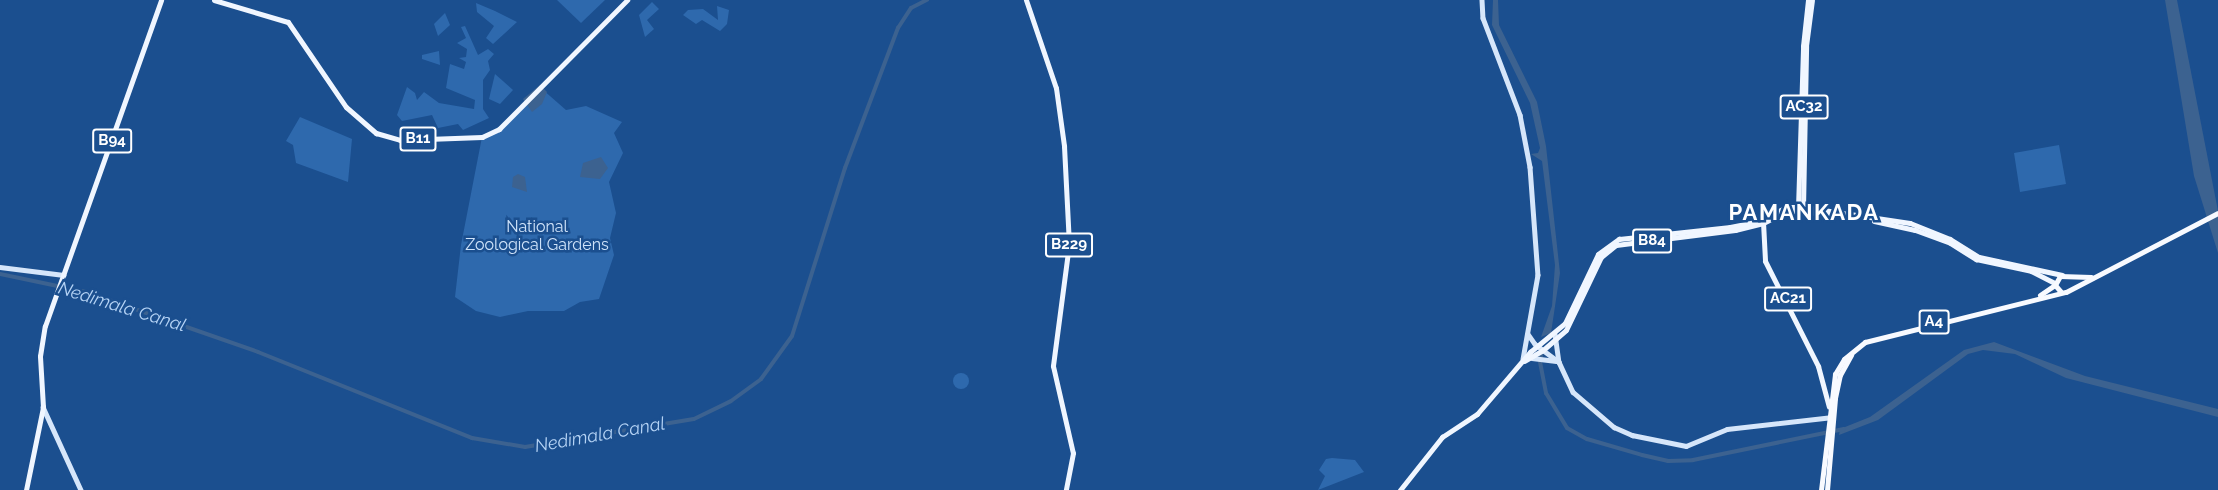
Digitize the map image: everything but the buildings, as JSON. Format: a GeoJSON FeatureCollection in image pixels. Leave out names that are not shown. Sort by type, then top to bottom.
{"type":"FeatureCollection","features":[{"type":"Feature","properties":{"kind":"highway","name":"A4"},"geometry":{"type":"LineString","coordinates":[[1827,490],[1830,436],[1828,428],[1832,419],[1829,407],[1838,375],[1851,354],[1880,335],[2065,291],[2218,213]]}},
{"type":"Feature","properties":{"kind":"highway","name":"A4"},"geometry":{"type":"LineString","coordinates":[[2064,276],[2092,277]]}},
{"type":"Feature","properties":{"kind":"highway"},"geometry":{"type":"LineString","coordinates":[[2064,276],[2072,284],[2065,291],[2055,284],[2064,276]]}},
{"type":"Feature","properties":{"kind":"highway","name":"A4"},"geometry":{"type":"LineString","coordinates":[[2036,297],[2055,284]]}},
{"type":"Feature","properties":{"kind":"highway","name":"A4"},"geometry":{"type":"LineString","coordinates":[[1821,490],[1838,375]]}},
{"type":"Feature","properties":{"kind":"main road","name":"B94"},"geometry":{"type":"LineString","coordinates":[[26,490],[43,407],[42,340],[61,280],[161,0]]}},
{"type":"Feature","properties":{"kind":"main road","name":"B11"},"geometry":{"type":"LineString","coordinates":[[214,0],[288,22],[346,107],[376,134],[400,140],[482,137],[499,129],[627,0]]}},
{"type":"Feature","properties":{"kind":"main road","name":"B229"},"geometry":{"type":"LineString","coordinates":[[1026,0],[1056,88],[1064,146],[1069,244],[1053,372],[1073,453],[1066,490]]}},
{"type":"Feature","properties":{"kind":"main road"},"geometry":{"type":"LineString","coordinates":[[1482,0],[1483,18],[1520,115],[1530,167],[1538,275],[1529,335],[1522,362]]}},
{"type":"Feature","properties":{"kind":"main road","name":"AC32"},"geometry":{"type":"LineString","coordinates":[[1800,209],[1803,46],[1810,0]]}},
{"type":"Feature","properties":{"kind":"main road"},"geometry":{"type":"LineString","coordinates":[[1800,209],[1920,226],[1979,256],[2064,276]]}},
{"type":"Feature","properties":{"kind":"main road"},"geometry":{"type":"LineString","coordinates":[[1800,209],[1915,230],[1950,243],[1976,260],[2031,271],[2055,284]]}},
{"type":"Feature","properties":{"kind":"main road","name":"B84"},"geometry":{"type":"LineString","coordinates":[[1522,362],[1532,358],[1574,317],[1601,257],[1612,247],[1763,221],[1800,209]]}},
{"type":"Feature","properties":{"kind":"main road","name":"AC21"},"geometry":{"type":"LineString","coordinates":[[1763,221],[1767,264],[1788,299],[1821,373],[1829,407]]}},
{"type":"Feature","properties":{"kind":"main road"},"geometry":{"type":"LineString","coordinates":[[0,267],[61,280]]}},
{"type":"Feature","properties":{"kind":"main road"},"geometry":{"type":"LineString","coordinates":[[1529,335],[1548,343],[1579,399],[1623,432],[1653,440],[1693,445],[1727,429],[1832,419]]}},
{"type":"Feature","properties":{"kind":"main road"},"geometry":{"type":"LineString","coordinates":[[1548,343],[1559,362]]}},
{"type":"Feature","properties":{"kind":"main road","name":"B84"},"geometry":{"type":"LineString","coordinates":[[1400,490],[1442,437],[1485,406],[1522,362],[1548,343]]}},
{"type":"Feature","properties":{"kind":"main road"},"geometry":{"type":"LineString","coordinates":[[1532,358],[1559,362]]}},
{"type":"Feature","properties":{"kind":"main road"},"geometry":{"type":"LineString","coordinates":[[1821,373],[1838,375]]}},
{"type":"Feature","properties":{"kind":"main road"},"geometry":{"type":"LineString","coordinates":[[43,407],[81,490]]}},
{"type":"Feature","properties":{"kind":"green space"},"geometry":{"type":"Polygon","coordinates":[[[557,0],[605,0],[581,23],[557,0]]]}},
{"type":"Feature","properties":{"kind":"green space"},"geometry":{"type":"Polygon","coordinates":[[[652,2],[659,9],[647,20],[654,29],[645,37],[639,15],[652,2]]]}},
{"type":"Feature","properties":{"kind":"green space"},"geometry":{"type":"Polygon","coordinates":[[[476,3],[517,22],[493,44],[486,38],[494,26],[477,12],[476,3]]]}},
{"type":"Feature","properties":{"kind":"green space"},"geometry":{"type":"Polygon","coordinates":[[[717,6],[729,10],[727,24],[720,31],[702,20],[696,24],[683,15],[688,10],[703,9],[718,20],[717,6]]]}},
{"type":"Feature","properties":{"kind":"green space"},"geometry":{"type":"Polygon","coordinates":[[[445,13],[450,25],[438,36],[434,24],[445,13]]]}},
{"type":"Feature","properties":{"kind":"green space"},"geometry":{"type":"Polygon","coordinates":[[[465,26],[478,55],[488,49],[494,54],[488,61],[490,70],[483,80],[483,109],[489,118],[463,130],[458,124],[438,128],[432,115],[402,121],[397,115],[407,87],[415,93],[417,100],[424,92],[439,103],[474,109],[475,100],[446,88],[450,64],[464,69],[466,62],[459,58],[466,57],[467,49],[457,43],[466,38],[461,27],[465,26]]]}},
{"type":"Feature","properties":{"kind":"green space"},"geometry":{"type":"Polygon","coordinates":[[[439,51],[440,65],[422,59],[422,55],[439,51]]]}},
{"type":"Feature","properties":{"kind":"green space"},"geometry":{"type":"Polygon","coordinates":[[[495,74],[513,90],[500,104],[489,99],[495,74]]]}},
{"type":"Feature","properties":{"kind":"green space","name":"National Zoological Gardens"},"geometry":{"type":"Polygon","coordinates":[[[542,89],[566,110],[586,106],[622,122],[614,133],[623,153],[609,182],[616,213],[610,238],[614,255],[599,299],[580,302],[564,311],[528,311],[500,317],[476,311],[455,297],[461,245],[482,137],[513,118],[542,89]]]}},
{"type":"Feature","properties":{"kind":"green space"},"geometry":{"type":"Polygon","coordinates":[[[300,117],[352,139],[348,182],[296,163],[293,145],[286,141],[300,117]]]}},
{"type":"Feature","properties":{"kind":"green space"},"geometry":{"type":"Polygon","coordinates":[[[2059,145],[2066,184],[2020,192],[2014,153],[2059,145]]]}},
{"type":"Feature","properties":{"kind":"green space"},"geometry":{"type":"Polygon","coordinates":[[[958,373],[964,373],[969,381],[967,387],[958,389],[953,384],[953,378],[958,373]]]}},
{"type":"Feature","properties":{"kind":"green space"},"geometry":{"type":"Polygon","coordinates":[[[1326,459],[1355,460],[1364,472],[1318,490],[1325,476],[1319,470],[1326,459]]]}},
{"type":"Feature","properties":{"kind":"shaded area"},"geometry":{"type":"Polygon","coordinates":[[[1493,0],[1498,0],[1499,25],[1537,102],[1546,146],[1560,273],[1551,333],[1541,337],[1552,306],[1555,265],[1542,161],[1531,154],[1538,153],[1540,148],[1530,103],[1492,25],[1493,0]]]}},
{"type":"Feature","properties":{"kind":"shaded area"},"geometry":{"type":"Polygon","coordinates":[[[2165,0],[2177,0],[2218,211],[2218,253],[2194,176],[2165,0]]]}},
{"type":"Feature","properties":{"kind":"shaded area"},"geometry":{"type":"Polygon","coordinates":[[[540,85],[547,92],[542,104],[532,112],[523,99],[540,85]]]}},
{"type":"Feature","properties":{"kind":"shaded area"},"geometry":{"type":"Polygon","coordinates":[[[601,157],[608,168],[600,179],[580,177],[583,163],[601,157]]]}},
{"type":"Feature","properties":{"kind":"shaded area"},"geometry":{"type":"Polygon","coordinates":[[[518,174],[525,177],[527,192],[512,187],[513,177],[518,174]]]}},
{"type":"Feature","properties":{"kind":"shaded area"},"geometry":{"type":"Polygon","coordinates":[[[1994,342],[2085,376],[2218,409],[2218,417],[2066,378],[2015,354],[1983,350],[1968,354],[1878,420],[1839,435],[1840,429],[1870,417],[1964,350],[1994,342]]]}},
{"type":"Feature","properties":{"kind":"waterway","name":"Nedimala Canal"},"geometry":{"type":"LineString","coordinates":[[0,274],[86,292],[258,352],[472,438],[525,447],[694,419],[731,401],[761,379],[792,336],[845,168],[898,28],[911,8],[927,0]]}},
{"type":"Feature","properties":{"kind":"waterway"},"geometry":{"type":"LineString","coordinates":[[1542,350],[1540,362],[1546,393],[1567,428],[1587,439],[1642,455],[1668,461],[1693,460],[1844,429]]}},
{"type":"Feature","properties":{"kind":"district","name":"PAMANKADA"},"geometry":{"type":"Point","coordinates":[1804,213]}}]}
